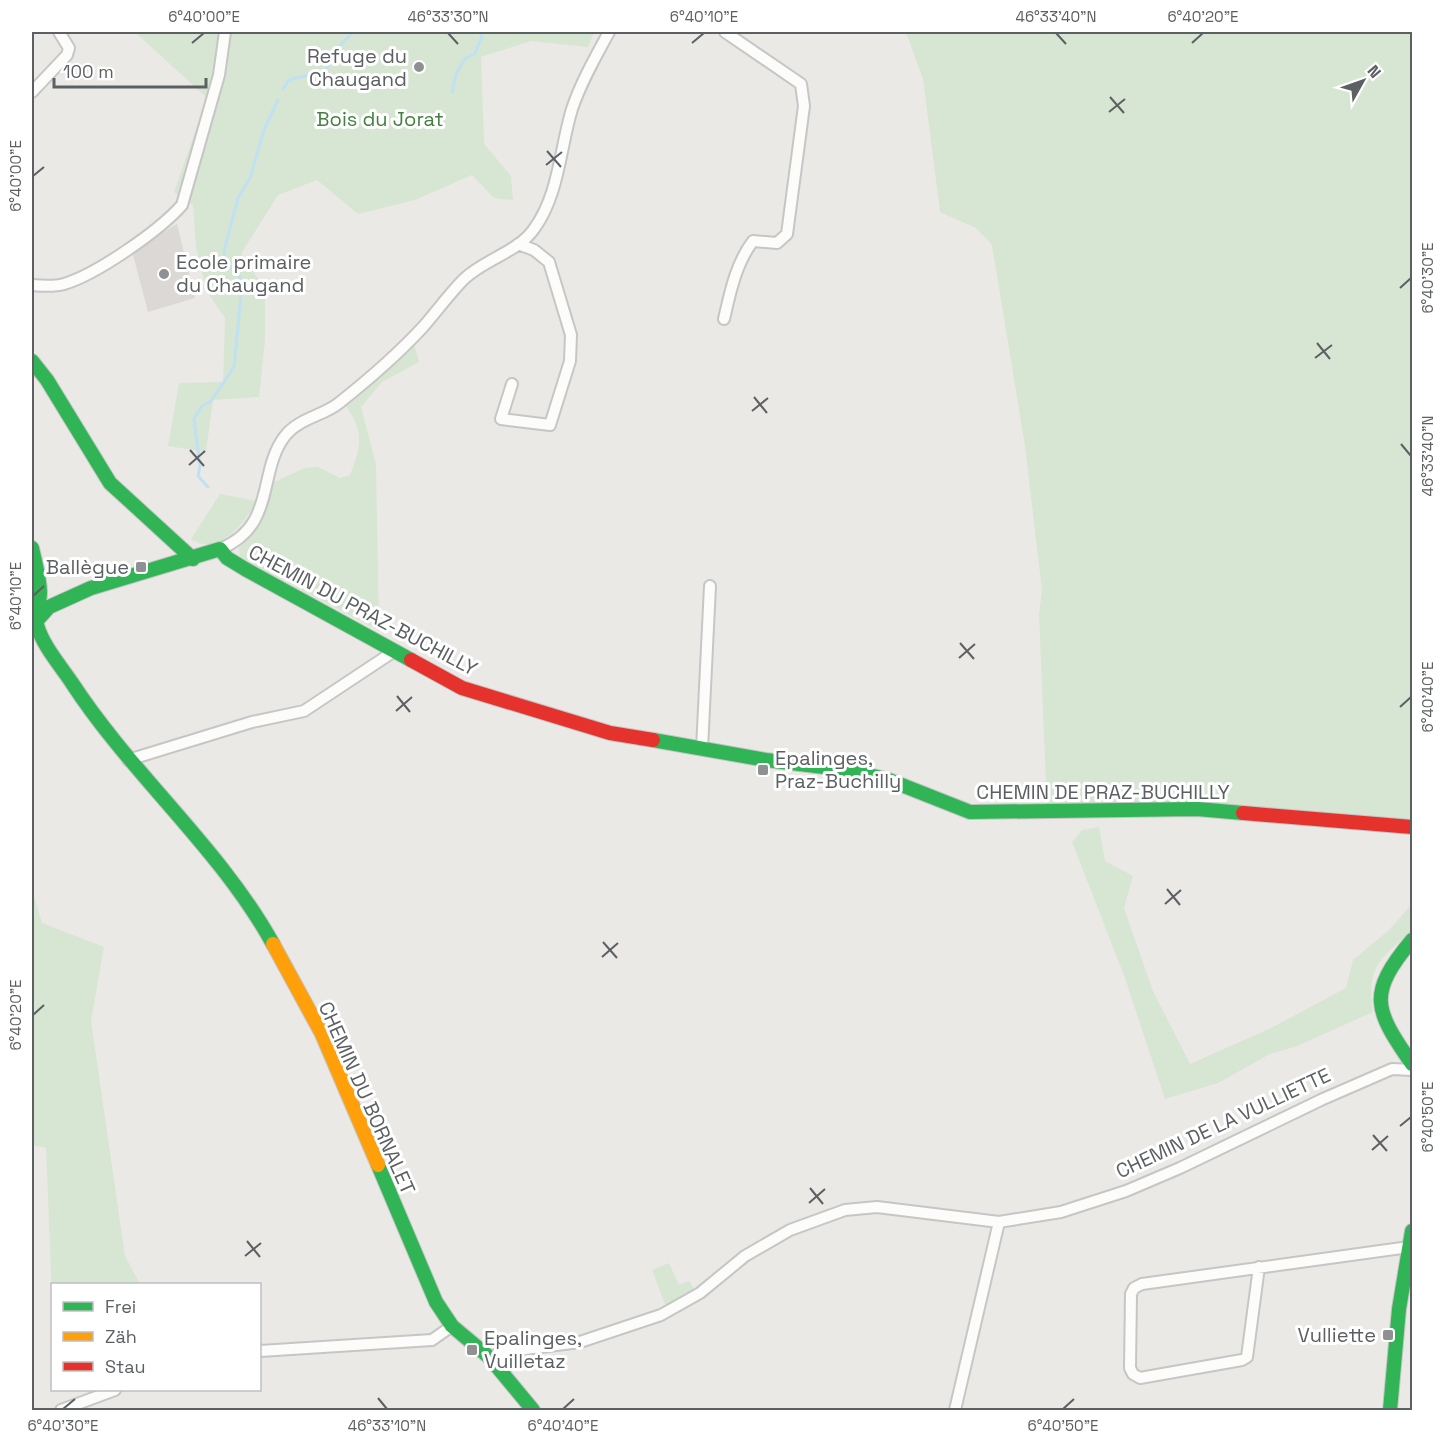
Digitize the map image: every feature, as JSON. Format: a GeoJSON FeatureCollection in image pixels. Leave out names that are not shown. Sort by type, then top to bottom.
{"type":"FeatureCollection","features":[{"type":"Feature","properties":{"kind":"street"},"geometry":{"type":"LineString","coordinates":[[32,92],[67,55],[69,48],[59,32]]}},
{"type":"Feature","properties":{"kind":"street"},"geometry":{"type":"LineString","coordinates":[[32,285],[55,286],[72,281],[118,256],[170,218],[182,205],[219,75],[225,32]]}},
{"type":"Feature","properties":{"kind":"street"},"geometry":{"type":"LineString","coordinates":[[34,624],[49,607],[91,588],[193,559],[220,549],[241,537],[257,516],[277,451],[285,436],[296,426],[334,407],[355,390],[421,329],[464,279],[518,244],[535,229],[546,209],[572,108],[609,32]]}},
{"type":"Feature","properties":{"kind":"street"},"geometry":{"type":"LineString","coordinates":[[724,319],[730,293],[745,252],[753,241],[777,243],[787,234],[804,106],[801,84],[725,32]]}},
{"type":"Feature","properties":{"kind":"street"},"geometry":{"type":"LineString","coordinates":[[512,384],[501,419],[550,425],[570,361],[570,335],[552,269],[545,258],[518,244]]}},
{"type":"Feature","properties":{"kind":"street"},"geometry":{"type":"LineString","coordinates":[[32,361],[47,380],[110,483],[193,559]]}},
{"type":"Feature","properties":{"kind":"street"},"geometry":{"type":"LineString","coordinates":[[32,548],[40,592],[34,624]]}},
{"type":"Feature","properties":{"kind":"street","name":"CHEMIN DU PRAZ-BUCHILLY"},"geometry":{"type":"LineString","coordinates":[[220,549],[227,558],[393,652],[462,688],[610,733],[849,770],[906,787]]}},
{"type":"Feature","properties":{"kind":"street"},"geometry":{"type":"LineString","coordinates":[[702,749],[710,586]]}},
{"type":"Feature","properties":{"kind":"street","name":"CHEMIN DU BORNALET"},"geometry":{"type":"LineString","coordinates":[[34,624],[58,665],[128,759],[168,802],[246,901],[266,932],[322,1034],[431,1293],[452,1326],[489,1358],[533,1410]]}},
{"type":"Feature","properties":{"kind":"street"},"geometry":{"type":"LineString","coordinates":[[128,759],[252,722],[304,711],[393,652]]}},
{"type":"Feature","properties":{"kind":"street","name":"CHEMIN DE PRAZ-BUCHILLY"},"geometry":{"type":"LineString","coordinates":[[906,787],[947,805],[986,813],[1197,809],[1413,827]]}},
{"type":"Feature","properties":{"kind":"street"},"geometry":{"type":"LineString","coordinates":[[1413,940],[1384,973],[1379,991],[1384,1019],[1413,1064]]}},
{"type":"Feature","properties":{"kind":"street"},"geometry":{"type":"LineString","coordinates":[[1392,1069],[1403,1050]]}},
{"type":"Feature","properties":{"kind":"street","name":"CHEMIN DE LA VULLIETTE"},"geometry":{"type":"LineString","coordinates":[[489,1358],[509,1351],[580,1342],[662,1315],[700,1293],[745,1256],[781,1235],[845,1210],[877,1207],[999,1222],[1061,1212],[1125,1191],[1180,1168],[1323,1099],[1392,1069],[1413,1070]]}},
{"type":"Feature","properties":{"kind":"street"},"geometry":{"type":"LineString","coordinates":[[955,1410],[999,1222]]}},
{"type":"Feature","properties":{"kind":"street"},"geometry":{"type":"LineString","coordinates":[[1259,1267],[1247,1357],[1242,1360],[1140,1378],[1133,1374],[1130,1368],[1131,1294],[1134,1288],[1142,1284],[1411,1241],[1399,1309],[1390,1410]]}},
{"type":"Feature","properties":{"kind":"street"},"geometry":{"type":"LineString","coordinates":[[261,1351],[368,1346],[432,1340],[452,1326]]}},
{"type":"Feature","properties":{"kind":"street"},"geometry":{"type":"LineString","coordinates":[[61,1410],[110,1391]]}},
{"type":"Feature","properties":{"kind":"shaded area","name":"Ecole primaire du Chaugand"},"geometry":{"type":"Polygon","coordinates":[[[177,224],[195,298],[148,312],[132,251],[177,224]]]}},
{"type":"Feature","properties":{"kind":"green space","name":"Bois du Jorat"},"geometry":{"type":"Polygon","coordinates":[[[135,32],[594,32],[588,47],[531,41],[481,57],[484,144],[511,176],[513,200],[494,198],[472,175],[415,200],[358,214],[317,180],[278,195],[241,254],[265,289],[265,340],[259,397],[213,400],[206,452],[168,446],[179,383],[223,382],[225,318],[207,292],[196,248],[193,205],[174,192],[207,98],[135,32]]]}},
{"type":"Feature","properties":{"kind":"green space"},"geometry":{"type":"Polygon","coordinates":[[[906,32],[1412,32],[1412,829],[1047,809],[1039,614],[1042,590],[1025,446],[992,245],[976,228],[940,212],[923,79],[906,32]]]}},
{"type":"Feature","properties":{"kind":"green space"},"geometry":{"type":"Polygon","coordinates":[[[414,344],[419,362],[382,382],[361,407],[376,464],[379,631],[240,557],[239,548],[254,532],[274,482],[305,468],[318,467],[340,478],[350,475],[359,448],[359,432],[346,406],[414,344]]]}},
{"type":"Feature","properties":{"kind":"green space"},"geometry":{"type":"Polygon","coordinates":[[[220,494],[258,501],[238,527],[221,541],[202,544],[191,539],[220,494]]]}},
{"type":"Feature","properties":{"kind":"green space"},"geometry":{"type":"Polygon","coordinates":[[[1099,827],[1105,861],[1133,876],[1124,908],[1153,991],[1190,1064],[1269,1029],[1346,988],[1353,960],[1389,930],[1412,904],[1412,931],[1391,949],[1374,974],[1371,996],[1373,1012],[1297,1046],[1270,1054],[1218,1083],[1165,1099],[1125,978],[1072,842],[1082,830],[1099,827]]]}},
{"type":"Feature","properties":{"kind":"green space"},"geometry":{"type":"Polygon","coordinates":[[[32,890],[42,923],[104,947],[91,1021],[125,1256],[139,1283],[51,1283],[46,1148],[32,1145],[32,890]]]}},
{"type":"Feature","properties":{"kind":"green space"},"geometry":{"type":"Polygon","coordinates":[[[669,1263],[679,1285],[689,1281],[695,1291],[667,1309],[652,1270],[669,1263]]]}},
{"type":"Feature","properties":{"kind":"waterway"},"geometry":{"type":"LineString","coordinates":[[283,89],[289,80],[325,71],[335,51],[353,32]]}},
{"type":"Feature","properties":{"kind":"waterway"},"geometry":{"type":"LineString","coordinates":[[452,92],[456,74],[465,59],[475,53],[482,37],[480,32]]}},
{"type":"Feature","properties":{"kind":"waterway"},"geometry":{"type":"LineString","coordinates":[[208,487],[198,476],[200,466],[194,419],[202,406],[211,401],[234,367],[242,285],[239,275],[225,262],[224,251],[238,198],[250,178],[264,130],[278,100]]}},
{"type":"Feature","properties":{"kind":"traffic: fast"},"geometry":{"type":"LineString","coordinates":[[32,361],[47,380],[110,483],[193,559]]}},
{"type":"Feature","properties":{"kind":"traffic: fast"},"geometry":{"type":"LineString","coordinates":[[32,548],[40,588],[36,621],[48,648],[121,749],[228,876],[252,909],[273,944]]}},
{"type":"Feature","properties":{"kind":"traffic: fast"},"geometry":{"type":"LineString","coordinates":[[32,626],[49,607],[91,588],[220,549],[227,558],[245,569],[411,660]]}},
{"type":"Feature","properties":{"kind":"traffic: fast"},"geometry":{"type":"LineString","coordinates":[[653,740],[766,760],[849,770],[889,780],[970,812],[1197,809],[1243,813]]}},
{"type":"Feature","properties":{"kind":"traffic: fast"},"geometry":{"type":"LineString","coordinates":[[1412,940],[1388,974],[1382,988],[1381,1002],[1383,1015],[1412,1064]]}},
{"type":"Feature","properties":{"kind":"traffic: fast"},"geometry":{"type":"LineString","coordinates":[[378,1165],[436,1302],[452,1326],[489,1357],[533,1410]]}},
{"type":"Feature","properties":{"kind":"traffic: fast"},"geometry":{"type":"LineString","coordinates":[[1390,1410],[1399,1309],[1412,1231]]}},
{"type":"Feature","properties":{"kind":"traffic: slow"},"geometry":{"type":"LineString","coordinates":[[273,944],[322,1034],[378,1165]]}},
{"type":"Feature","properties":{"kind":"traffic: jam"},"geometry":{"type":"LineString","coordinates":[[411,660],[462,688],[610,733],[653,740]]}},
{"type":"Feature","properties":{"kind":"traffic: jam"},"geometry":{"type":"LineString","coordinates":[[1243,813],[1412,827]]}},
{"type":"Feature","properties":{"kind":"place","name":"Refuge du Chaugand"},"geometry":{"type":"Point","coordinates":[419,67]}},
{"type":"Feature","properties":{"kind":"place","name":"Ecole primaire du Chaugand"},"geometry":{"type":"Point","coordinates":[164,274]}},
{"type":"Feature","properties":{"kind":"place","name":"Ballègue"},"geometry":{"type":"Point","coordinates":[141,567]}},
{"type":"Feature","properties":{"kind":"place","name":"Epalinges, Praz-Buchilly"},"geometry":{"type":"Point","coordinates":[763,770]}},
{"type":"Feature","properties":{"kind":"place","name":"Vulliette"},"geometry":{"type":"Point","coordinates":[1388,1335]}},
{"type":"Feature","properties":{"kind":"place","name":"Epalinges, Vuilletaz"},"geometry":{"type":"Point","coordinates":[472,1350]}}]}
